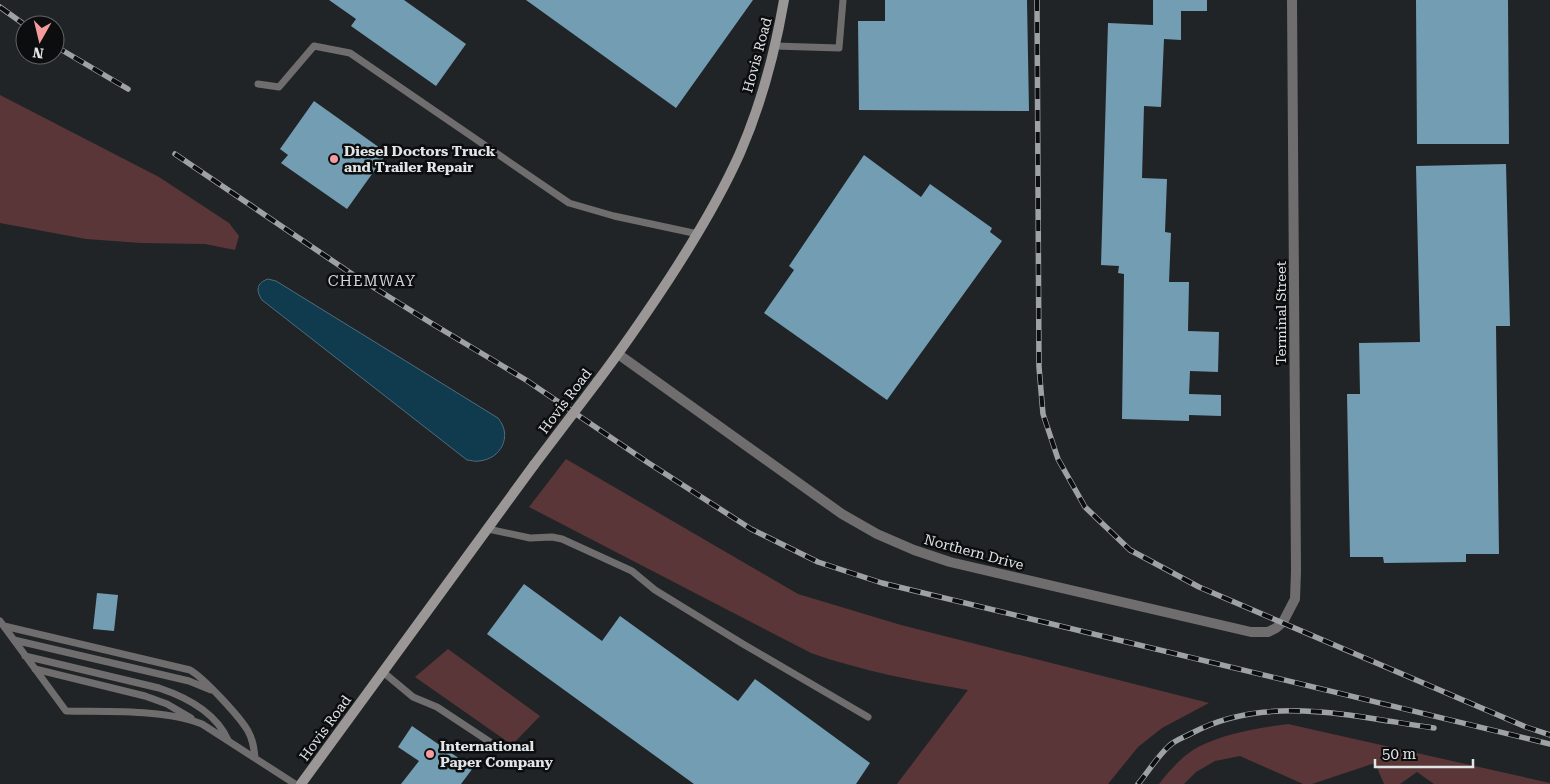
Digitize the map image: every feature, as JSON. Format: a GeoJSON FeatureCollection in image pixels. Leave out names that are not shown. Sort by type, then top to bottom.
{"type":"FeatureCollection","features":[{"type":"Feature","properties":{"kind":"street","name":"Hovis Road"},"geometry":{"type":"LineString","coordinates":[[301,784],[534,465],[618,354],[698,234],[718,198],[752,124],[768,74],[784,0]]}},
{"type":"Feature","properties":{"kind":"street","name":"Terminal Street"},"geometry":{"type":"LineString","coordinates":[[1283,622],[1294,599],[1296,570],[1292,0]]}},
{"type":"Feature","properties":{"kind":"street","name":"Northern Drive"},"geometry":{"type":"LineString","coordinates":[[618,354],[825,504],[877,534],[914,550],[950,562],[1251,632],[1268,632],[1283,622]]}},
{"type":"Feature","properties":{"kind":"lane"},"geometry":{"type":"LineString","coordinates":[[775,46],[839,48],[843,0]]}},
{"type":"Feature","properties":{"kind":"lane"},"geometry":{"type":"LineString","coordinates":[[258,84],[279,87],[314,46],[350,53],[569,202],[614,216],[698,234]]}},
{"type":"Feature","properties":{"kind":"lane"},"geometry":{"type":"LineString","coordinates":[[488,528],[530,538],[552,537],[562,539],[632,571],[655,590],[742,644],[868,717]]}},
{"type":"Feature","properties":{"kind":"lane"},"geometry":{"type":"LineString","coordinates":[[2,623],[66,711],[146,714],[194,720]]}},
{"type":"Feature","properties":{"kind":"lane"},"geometry":{"type":"LineString","coordinates":[[2,623],[184,668],[200,677],[247,729],[254,746],[255,758]]}},
{"type":"Feature","properties":{"kind":"lane"},"geometry":{"type":"LineString","coordinates":[[14,640],[189,681],[215,693]]}},
{"type":"Feature","properties":{"kind":"lane"},"geometry":{"type":"LineString","coordinates":[[25,656],[175,693],[215,720],[228,740]]}},
{"type":"Feature","properties":{"kind":"lane"},"geometry":{"type":"LineString","coordinates":[[35,669],[145,696],[177,708],[295,784]]}},
{"type":"Feature","properties":{"kind":"lane"},"geometry":{"type":"LineString","coordinates":[[383,672],[414,697],[437,707],[493,744]]}},
{"type":"Feature","properties":{"kind":"shaded area"},"geometry":{"type":"Polygon","coordinates":[[[0,95],[159,177],[229,223],[239,236],[235,250],[205,244],[141,243],[86,239],[0,223],[0,95]]]}},
{"type":"Feature","properties":{"kind":"shaded area"},"geometry":{"type":"Polygon","coordinates":[[[566,459],[798,594],[901,625],[1209,703],[1162,728],[1138,747],[1108,784],[897,784],[968,690],[889,675],[811,653],[529,507],[566,459]]]}},
{"type":"Feature","properties":{"kind":"shaded area"},"geometry":{"type":"Polygon","coordinates":[[[448,649],[540,716],[512,745],[415,677],[448,649]]]}},
{"type":"Feature","properties":{"kind":"shaded area"},"geometry":{"type":"Polygon","coordinates":[[[1288,724],[1550,784],[1434,784],[1417,772],[1400,784],[1384,784],[1375,763],[1312,784],[1303,784],[1240,756],[1215,761],[1196,772],[1184,784],[1159,784],[1182,759],[1198,747],[1254,729],[1288,724]]]}},
{"type":"Feature","properties":{"kind":"water"},"geometry":{"type":"Polygon","coordinates":[[[268,279],[276,281],[498,418],[504,432],[504,439],[499,451],[487,459],[467,460],[262,300],[258,288],[261,283],[268,279]]]}},
{"type":"Feature","properties":{"kind":"building"},"geometry":{"type":"Polygon","coordinates":[[[329,0],[404,0],[466,44],[436,86],[351,26],[356,19],[329,0]]]}},
{"type":"Feature","properties":{"kind":"building"},"geometry":{"type":"Polygon","coordinates":[[[526,0],[753,0],[676,108],[526,0]]]}},
{"type":"Feature","properties":{"kind":"building"},"geometry":{"type":"Polygon","coordinates":[[[885,0],[1027,0],[1029,111],[859,110],[858,21],[885,21],[885,0]]]}},
{"type":"Feature","properties":{"kind":"building"},"geometry":{"type":"Polygon","coordinates":[[[1153,0],[1207,0],[1207,11],[1181,11],[1181,40],[1164,39],[1161,107],[1144,106],[1142,178],[1167,179],[1165,232],[1171,233],[1169,282],[1189,282],[1188,331],[1219,332],[1218,372],[1190,371],[1189,394],[1221,395],[1221,416],[1189,415],[1189,421],[1122,419],[1124,274],[1118,273],[1119,266],[1101,265],[1108,23],[1153,25],[1153,0]]]}},
{"type":"Feature","properties":{"kind":"building"},"geometry":{"type":"Polygon","coordinates":[[[1416,0],[1508,0],[1509,144],[1417,144],[1416,0]]]}},
{"type":"Feature","properties":{"kind":"building","name":"Diesel Doctors Truck and Trailer Repair"},"geometry":{"type":"Polygon","coordinates":[[[314,101],[387,153],[347,209],[281,163],[288,155],[280,149],[314,101]]]}},
{"type":"Feature","properties":{"kind":"building"},"geometry":{"type":"Polygon","coordinates":[[[864,155],[921,197],[930,184],[992,228],[990,232],[1002,241],[887,400],[764,313],[794,270],[789,266],[864,155]]]}},
{"type":"Feature","properties":{"kind":"building"},"geometry":{"type":"Polygon","coordinates":[[[1506,164],[1510,326],[1496,326],[1499,554],[1466,554],[1466,562],[1384,563],[1383,557],[1350,557],[1347,394],[1360,394],[1359,343],[1420,342],[1416,166],[1506,164]]]}},
{"type":"Feature","properties":{"kind":"building"},"geometry":{"type":"Polygon","coordinates":[[[524,584],[602,641],[620,616],[738,701],[755,679],[870,763],[856,784],[694,784],[487,634],[524,584]]]}},
{"type":"Feature","properties":{"kind":"building"},"geometry":{"type":"Polygon","coordinates":[[[97,593],[118,595],[114,631],[93,629],[97,593]]]}},
{"type":"Feature","properties":{"kind":"building","name":"International Paper Company"},"geometry":{"type":"Polygon","coordinates":[[[412,726],[473,768],[461,784],[401,784],[419,761],[398,747],[412,726]]]}},
{"type":"Feature","properties":{"kind":"railway"},"geometry":{"type":"LineString","coordinates":[[1037,0],[1039,367],[1043,414],[1058,459],[1085,507],[1130,550],[1199,587],[1526,727],[1550,735]]}},
{"type":"Feature","properties":{"kind":"railway"},"geometry":{"type":"LineString","coordinates":[[0,7],[15,18]]}},
{"type":"Feature","properties":{"kind":"railway"},"geometry":{"type":"LineString","coordinates":[[65,52],[128,89]]}},
{"type":"Feature","properties":{"kind":"railway"},"geometry":{"type":"LineString","coordinates":[[175,154],[349,272],[526,380],[647,462],[751,529],[818,562],[882,583],[1550,744]]}},
{"type":"Feature","properties":{"kind":"railway"},"geometry":{"type":"LineString","coordinates":[[1138,784],[1160,755],[1174,742],[1221,721],[1250,714],[1312,711],[1434,728]]}},
{"type":"Feature","properties":{"kind":"place","name":"Diesel Doctors Truck and Trailer Repair"},"geometry":{"type":"Point","coordinates":[334,159]}},
{"type":"Feature","properties":{"kind":"place","name":"International Paper Company"},"geometry":{"type":"Point","coordinates":[430,754]}},
{"type":"Feature","properties":{"kind":"district","name":"CHEMWAY"},"geometry":{"type":"Point","coordinates":[372,281]}}]}
